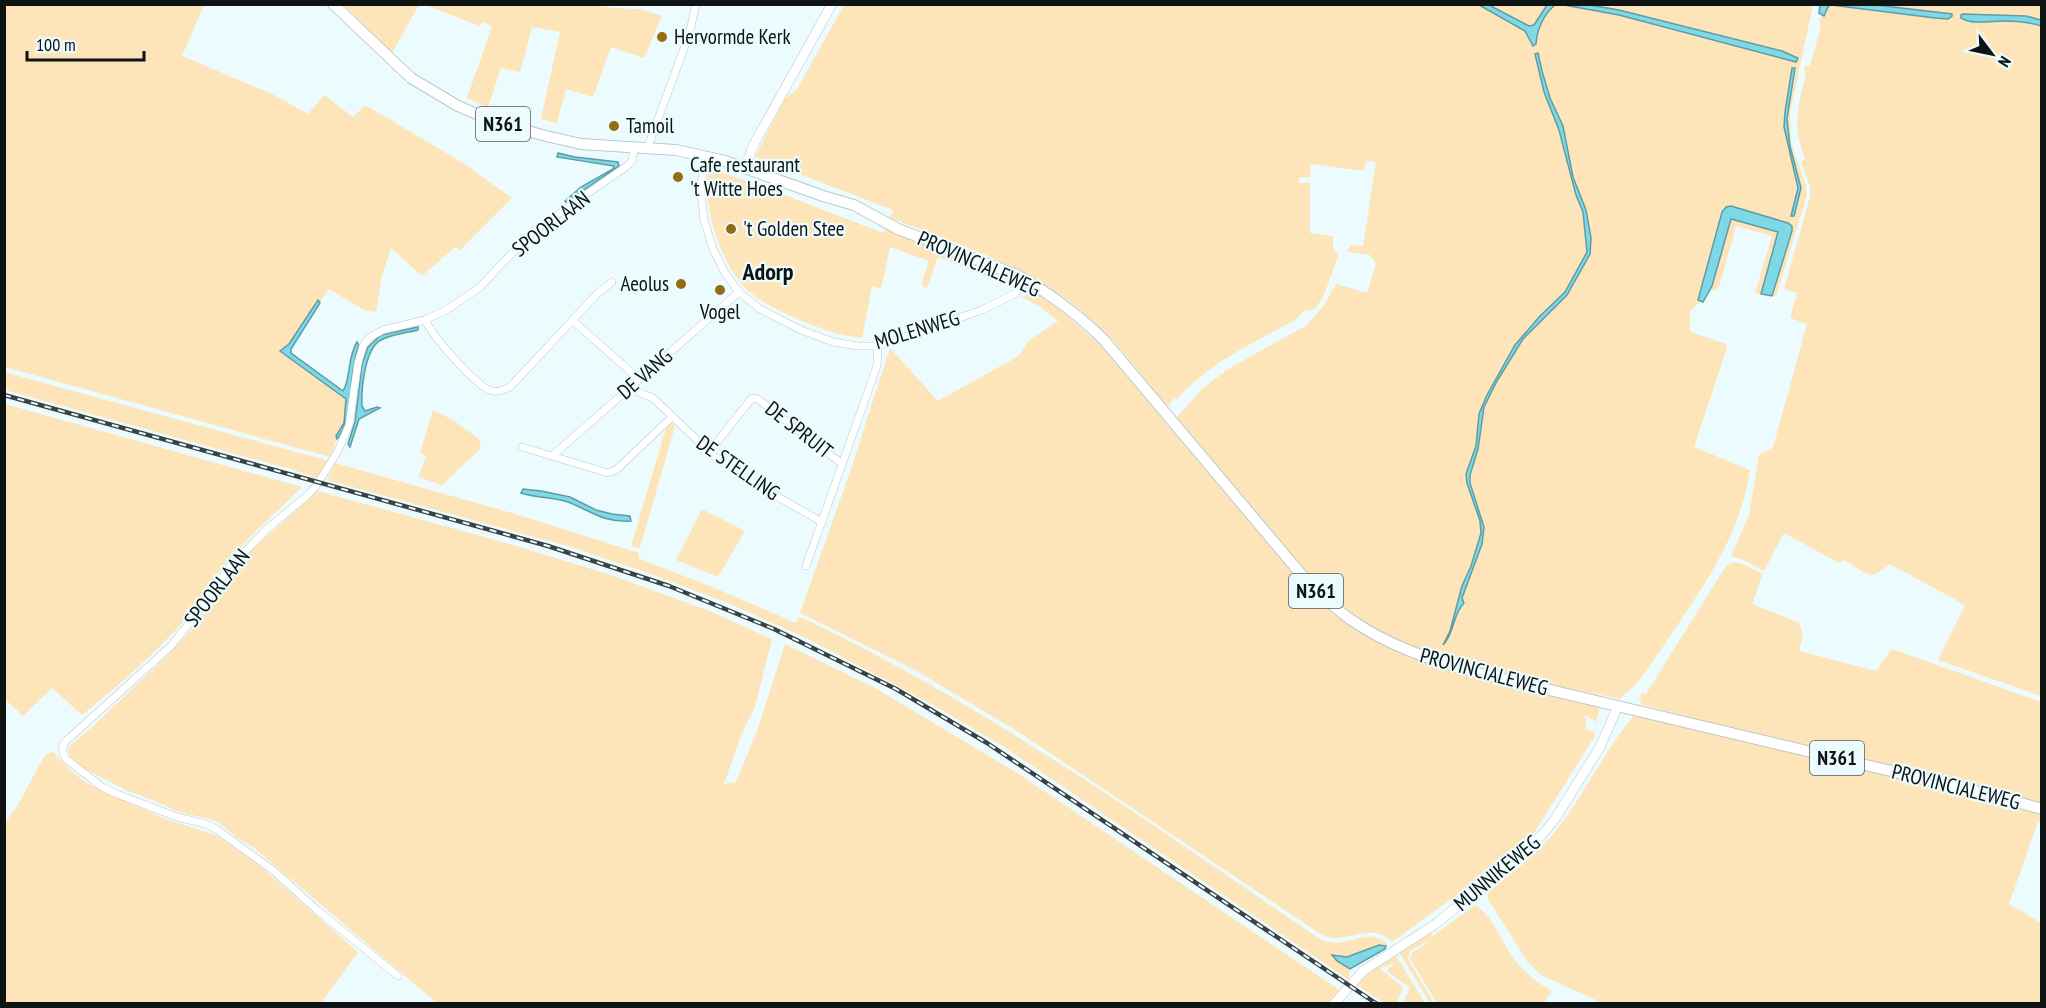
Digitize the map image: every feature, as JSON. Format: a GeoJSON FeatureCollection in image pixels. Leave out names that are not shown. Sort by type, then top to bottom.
{"type":"FeatureCollection","features":[{"type":"Feature","properties":{"kind":"main road","name":"PROVINCIALEWEG"},"geometry":{"type":"LineString","coordinates":[[333,4],[411,78],[458,106],[495,122],[581,144],[676,150],[745,167],[823,196],[866,219],[898,229],[1017,275],[1027,281],[1070,309],[1099,336],[1283,556],[1311,586],[1351,620],[1379,636],[1445,664],[2042,809]]}},
{"type":"Feature","properties":{"kind":"street"},"geometry":{"type":"LineString","coordinates":[[647,149],[689,35],[696,4]]}},
{"type":"Feature","properties":{"kind":"street"},"geometry":{"type":"LineString","coordinates":[[745,167],[754,144],[832,4]]}},
{"type":"Feature","properties":{"kind":"street","name":"SPOORLAAN"},"geometry":{"type":"LineString","coordinates":[[398,976],[317,910],[270,867],[216,829],[109,791],[66,759],[62,750],[66,741],[171,646],[236,560],[316,486],[333,460],[349,426],[358,363],[367,341],[374,334],[383,330],[425,320],[448,309],[480,287],[531,233],[627,166],[632,161],[634,148]]}},
{"type":"Feature","properties":{"kind":"street","name":"MOLENWEG"},"geometry":{"type":"LineString","coordinates":[[709,157],[700,184],[704,220],[725,273],[739,292],[760,309],[801,330],[833,342],[878,346],[982,310],[1016,293],[1027,281]]}},
{"type":"Feature","properties":{"kind":"street"},"geometry":{"type":"LineString","coordinates":[[425,320],[431,331],[465,370],[489,390],[500,392],[510,387],[597,294],[612,282]]}},
{"type":"Feature","properties":{"kind":"street","name":"DE VANG"},"geometry":{"type":"LineString","coordinates":[[552,456],[739,292]]}},
{"type":"Feature","properties":{"kind":"street"},"geometry":{"type":"LineString","coordinates":[[573,321],[639,379]]}},
{"type":"Feature","properties":{"kind":"street"},"geometry":{"type":"LineString","coordinates":[[806,566],[877,366],[878,346]]}},
{"type":"Feature","properties":{"kind":"street","name":"DE STELLING"},"geometry":{"type":"LineString","coordinates":[[632,385],[638,392],[653,398],[709,452],[755,484],[822,522]]}},
{"type":"Feature","properties":{"kind":"street","name":"DE SPRUIT"},"geometry":{"type":"LineString","coordinates":[[709,452],[752,398],[759,399],[842,464]]}},
{"type":"Feature","properties":{"kind":"street"},"geometry":{"type":"LineString","coordinates":[[522,447],[608,472],[616,470],[672,417]]}},
{"type":"Feature","properties":{"kind":"street","name":"MUNNIKEWEG"},"geometry":{"type":"LineString","coordinates":[[1334,1004],[1363,971],[1437,923],[1542,836],[1600,747],[1618,706]]}},
{"type":"Feature","properties":{"kind":"shaded area"},"geometry":{"type":"Polygon","coordinates":[[[4,5],[204,5],[182,56],[272,94],[308,114],[324,95],[353,117],[365,105],[460,161],[512,198],[460,250],[455,247],[422,276],[391,248],[382,275],[376,312],[364,310],[329,289],[320,302],[318,301],[289,344],[280,351],[346,399],[344,423],[336,436],[330,457],[5,367],[4,5]]]}},
{"type":"Feature","properties":{"kind":"shaded area"},"geometry":{"type":"Polygon","coordinates":[[[344,5],[419,5],[392,53],[344,5]]]}},
{"type":"Feature","properties":{"kind":"shaded area"},"geometry":{"type":"Polygon","coordinates":[[[425,5],[591,5],[641,9],[662,16],[644,58],[611,47],[593,97],[566,89],[557,123],[541,119],[560,32],[532,27],[520,72],[501,68],[488,108],[467,98],[492,26],[482,22],[480,26],[425,5]]]}},
{"type":"Feature","properties":{"kind":"shaded area"},"geometry":{"type":"Polygon","coordinates":[[[844,5],[1479,5],[1525,31],[1533,46],[1536,45],[1544,18],[1555,5],[1564,5],[1619,15],[1796,62],[1797,57],[1782,51],[1619,10],[1590,5],[1813,5],[1790,113],[1791,142],[1807,195],[1776,296],[1772,296],[1792,226],[1729,206],[1705,272],[1698,299],[1701,301],[1690,311],[1691,332],[1726,344],[1727,348],[1694,447],[1750,470],[1740,512],[1724,550],[1653,661],[1637,683],[1620,699],[1493,673],[1429,654],[1400,642],[1356,616],[1312,578],[1176,418],[1203,388],[1228,369],[1307,325],[1324,305],[1336,284],[1367,293],[1376,264],[1370,255],[1347,252],[1350,245],[1363,246],[1376,162],[1367,161],[1363,171],[1313,164],[1310,177],[1299,178],[1299,183],[1310,183],[1310,233],[1333,236],[1333,247],[1338,256],[1324,295],[1315,309],[1304,311],[1295,320],[1218,364],[1203,374],[1167,407],[1127,357],[1094,322],[1061,295],[1038,281],[990,257],[890,218],[893,210],[755,157],[785,98],[796,91],[844,5]],[[1793,68],[1784,127],[1798,188],[1791,216],[1794,216],[1801,188],[1790,146],[1787,119],[1795,69],[1793,68]]]}},
{"type":"Feature","properties":{"kind":"shaded area"},"geometry":{"type":"Polygon","coordinates":[[[1489,5],[1547,5],[1534,25],[1529,26],[1489,5]]]}},
{"type":"Feature","properties":{"kind":"shaded area"},"geometry":{"type":"Polygon","coordinates":[[[1831,5],[1948,19],[1952,14],[1876,5],[2041,5],[2041,20],[2026,16],[1962,14],[1969,21],[2015,21],[2041,26],[2041,696],[1938,660],[1965,605],[1890,564],[1877,573],[1867,574],[1844,560],[1839,563],[1784,533],[1764,571],[1731,556],[1749,515],[1759,455],[1773,447],[1807,324],[1790,318],[1797,293],[1784,289],[1810,197],[1810,186],[1801,162],[1803,160],[1805,162],[1797,126],[1806,73],[1804,72],[1805,66],[1810,66],[1821,26],[1821,15],[1824,16],[1831,5]]]}},
{"type":"Feature","properties":{"kind":"shaded area"},"geometry":{"type":"Polygon","coordinates":[[[710,168],[883,233],[886,228],[1012,278],[1010,286],[938,257],[927,288],[921,285],[929,261],[890,247],[881,289],[872,286],[862,338],[819,328],[759,299],[749,292],[733,272],[716,237],[710,213],[707,180],[710,168]]]}},
{"type":"Feature","properties":{"kind":"shaded area"},"geometry":{"type":"Polygon","coordinates":[[[1731,219],[1778,232],[1761,294],[1755,293],[1772,236],[1736,226],[1720,284],[1715,291],[1710,290],[1731,219]]]}},
{"type":"Feature","properties":{"kind":"shaded area"},"geometry":{"type":"Polygon","coordinates":[[[1035,292],[1057,306],[1102,347],[1273,550],[1306,586],[1344,621],[1365,634],[1461,673],[1600,707],[1596,722],[1582,715],[1586,718],[1586,729],[1594,732],[1595,736],[1534,833],[1461,892],[1392,942],[1375,933],[1340,938],[1322,935],[1020,733],[915,670],[800,613],[850,472],[890,348],[938,401],[1015,358],[1022,352],[1028,341],[1058,321],[1042,308],[1022,297],[1035,292]]]}},
{"type":"Feature","properties":{"kind":"shaded area"},"geometry":{"type":"Polygon","coordinates":[[[4,372],[329,461],[318,479],[297,471],[5,390],[4,372]]]}},
{"type":"Feature","properties":{"kind":"shaded area"},"geometry":{"type":"Polygon","coordinates":[[[5,404],[302,487],[231,558],[192,612],[175,631],[110,693],[82,715],[52,688],[23,716],[5,699],[5,404]]]}},
{"type":"Feature","properties":{"kind":"shaded area"},"geometry":{"type":"Polygon","coordinates":[[[433,410],[453,420],[479,439],[481,448],[442,485],[418,477],[426,456],[420,453],[433,410]]]}},
{"type":"Feature","properties":{"kind":"shaded area"},"geometry":{"type":"Polygon","coordinates":[[[668,421],[675,426],[640,548],[631,546],[668,421]]]}},
{"type":"Feature","properties":{"kind":"shaded area"},"geometry":{"type":"Polygon","coordinates":[[[335,463],[512,513],[639,553],[638,558],[796,623],[799,617],[813,623],[945,693],[1009,732],[1135,813],[1320,939],[1340,942],[1372,937],[1388,945],[1379,945],[1347,957],[1341,957],[1337,961],[1350,969],[1349,980],[1004,747],[933,705],[808,639],[728,603],[571,547],[327,480],[335,463]]]}},
{"type":"Feature","properties":{"kind":"shaded area"},"geometry":{"type":"Polygon","coordinates":[[[318,491],[506,543],[611,575],[712,612],[772,639],[755,707],[741,735],[724,784],[736,782],[757,731],[785,644],[875,688],[1014,771],[1341,991],[1332,1001],[1321,1004],[437,1003],[253,847],[237,838],[217,821],[176,811],[126,790],[83,768],[72,760],[68,752],[69,746],[168,655],[199,621],[229,576],[256,546],[318,491]]]}},
{"type":"Feature","properties":{"kind":"shaded area"},"geometry":{"type":"Polygon","coordinates":[[[702,509],[745,531],[718,577],[676,560],[702,509]]]}},
{"type":"Feature","properties":{"kind":"shaded area"},"geometry":{"type":"Polygon","coordinates":[[[1733,562],[1743,564],[1763,574],[1752,604],[1799,623],[1803,634],[1799,651],[1876,671],[1892,649],[2041,702],[2041,805],[1821,752],[1643,705],[1640,702],[1641,693],[1646,694],[1721,574],[1727,565],[1733,562]]]}},
{"type":"Feature","properties":{"kind":"shaded area"},"geometry":{"type":"Polygon","coordinates":[[[1635,714],[2041,814],[2041,823],[2038,822],[2009,904],[2041,923],[2041,1003],[1602,1003],[1541,975],[1527,961],[1488,899],[1488,892],[1527,861],[1548,840],[1635,714]]]}},
{"type":"Feature","properties":{"kind":"shaded area"},"geometry":{"type":"Polygon","coordinates":[[[53,752],[85,782],[168,820],[216,835],[259,865],[358,952],[321,1003],[5,1004],[5,823],[18,805],[42,760],[48,753],[53,752]]]}},
{"type":"Feature","properties":{"kind":"shaded area"},"geometry":{"type":"Polygon","coordinates":[[[1475,905],[1487,915],[1517,963],[1552,991],[1544,1003],[1437,1003],[1410,959],[1412,953],[1432,939],[1410,951],[1408,959],[1434,1003],[1430,1003],[1399,952],[1430,932],[1433,936],[1475,905]]]}},
{"type":"Feature","properties":{"kind":"shaded area"},"geometry":{"type":"Polygon","coordinates":[[[1395,954],[1425,1003],[1409,1003],[1404,1000],[1410,988],[1388,972],[1388,968],[1394,965],[1393,963],[1380,969],[1402,986],[1403,989],[1397,1000],[1399,1003],[1384,1003],[1355,984],[1369,971],[1395,954]]]}},
{"type":"Feature","properties":{"kind":"water"},"geometry":{"type":"Polygon","coordinates":[[[1479,5],[1489,5],[1529,26],[1534,25],[1547,5],[1555,5],[1542,22],[1536,44],[1533,46],[1525,31],[1479,5]]]}},
{"type":"Feature","properties":{"kind":"water"},"geometry":{"type":"Polygon","coordinates":[[[1564,5],[1590,5],[1619,10],[1782,51],[1798,58],[1796,62],[1619,15],[1564,5]]]}},
{"type":"Feature","properties":{"kind":"water"},"geometry":{"type":"Polygon","coordinates":[[[1820,5],[1831,5],[1824,16],[1819,13],[1820,5]]]}},
{"type":"Feature","properties":{"kind":"water"},"geometry":{"type":"Polygon","coordinates":[[[1831,5],[1876,5],[1952,14],[1952,16],[1948,19],[1935,18],[1831,5]]]}},
{"type":"Feature","properties":{"kind":"water"},"geometry":{"type":"Polygon","coordinates":[[[1963,14],[2026,16],[2041,20],[2041,26],[2014,21],[1971,21],[1961,18],[1963,14]]]}},
{"type":"Feature","properties":{"kind":"water"},"geometry":{"type":"Polygon","coordinates":[[[1538,53],[1550,98],[1563,126],[1573,177],[1586,210],[1591,238],[1590,254],[1567,295],[1523,339],[1484,407],[1478,449],[1470,475],[1470,483],[1484,527],[1482,544],[1462,598],[1464,603],[1457,613],[1450,635],[1443,645],[1450,631],[1462,586],[1481,533],[1480,521],[1466,474],[1476,446],[1479,414],[1515,345],[1565,292],[1587,252],[1583,212],[1576,195],[1559,130],[1544,92],[1535,54],[1538,53]]]}},
{"type":"Feature","properties":{"kind":"water"},"geometry":{"type":"Polygon","coordinates":[[[1792,68],[1795,68],[1787,119],[1790,146],[1801,188],[1794,216],[1791,216],[1798,188],[1784,127],[1792,68]]]}},
{"type":"Feature","properties":{"kind":"water"},"geometry":{"type":"Polygon","coordinates":[[[558,153],[618,162],[619,166],[566,202],[581,187],[613,169],[614,166],[557,157],[558,153]]]}},
{"type":"Feature","properties":{"kind":"water"},"geometry":{"type":"Polygon","coordinates":[[[1731,206],[1788,223],[1792,226],[1792,231],[1772,296],[1761,294],[1778,232],[1731,219],[1712,286],[1703,302],[1698,300],[1722,212],[1726,207],[1731,206]]]}},
{"type":"Feature","properties":{"kind":"water"},"geometry":{"type":"Polygon","coordinates":[[[318,300],[320,303],[291,349],[291,353],[343,391],[354,348],[357,342],[359,345],[353,369],[349,408],[342,431],[337,439],[336,436],[344,423],[346,399],[280,351],[289,344],[318,300]]]}},
{"type":"Feature","properties":{"kind":"water"},"geometry":{"type":"Polygon","coordinates":[[[418,327],[418,330],[381,340],[371,351],[363,380],[362,406],[365,411],[380,408],[359,419],[350,447],[348,444],[355,422],[362,364],[368,347],[381,335],[418,327]]]}},
{"type":"Feature","properties":{"kind":"water"},"geometry":{"type":"Polygon","coordinates":[[[523,489],[570,497],[596,510],[630,516],[631,521],[598,516],[568,502],[521,493],[523,489]]]}},
{"type":"Feature","properties":{"kind":"water"},"geometry":{"type":"Polygon","coordinates":[[[1379,945],[1386,946],[1385,949],[1350,969],[1332,955],[1347,957],[1379,945]]]}},
{"type":"Feature","properties":{"kind":"railway"},"geometry":{"type":"LineString","coordinates":[[4,395],[548,546],[669,586],[774,629],[896,689],[987,743],[1377,1004]]}},
{"type":"Feature","properties":{"kind":"place","name":"Hervormde Kerk"},"geometry":{"type":"Point","coordinates":[662,37]}},
{"type":"Feature","properties":{"kind":"place","name":"Tamoil"},"geometry":{"type":"Point","coordinates":[614,126]}},
{"type":"Feature","properties":{"kind":"place","name":"Cafe restaurant 't Witte Hoes"},"geometry":{"type":"Point","coordinates":[678,177]}},
{"type":"Feature","properties":{"kind":"place","name":"'t Golden Stee"},"geometry":{"type":"Point","coordinates":[731,229]}},
{"type":"Feature","properties":{"kind":"place","name":"Aeolus"},"geometry":{"type":"Point","coordinates":[681,284]}},
{"type":"Feature","properties":{"kind":"place","name":"Vogel"},"geometry":{"type":"Point","coordinates":[720,290]}},
{"type":"Feature","properties":{"kind":"district","name":"Adorp"},"geometry":{"type":"Point","coordinates":[768,272]}}]}
